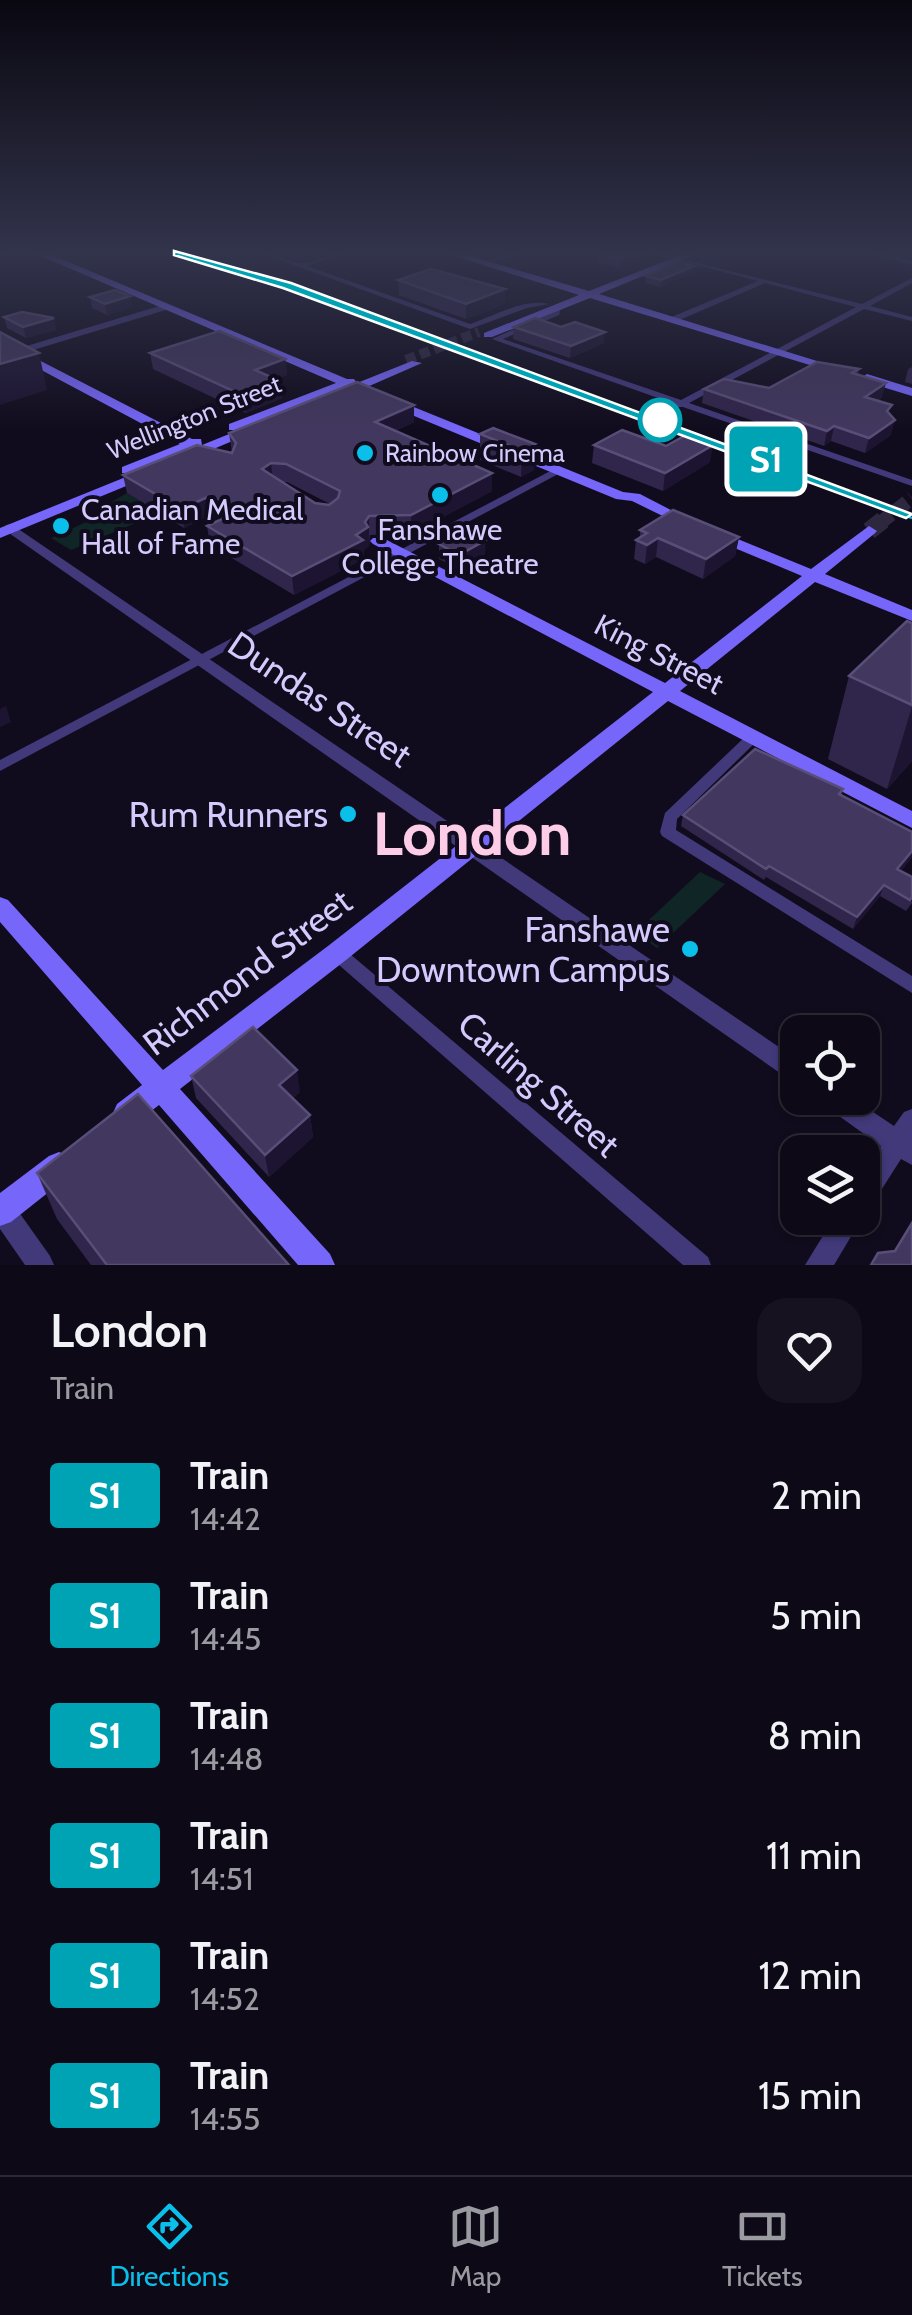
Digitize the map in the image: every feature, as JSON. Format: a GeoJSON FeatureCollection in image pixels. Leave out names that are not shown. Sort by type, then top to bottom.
{"type":"FeatureCollection","features":[{"type":"Feature","properties":{"kind":"main road"},"geometry":{"type":"LineString","coordinates":[[178,312],[621,496],[627,503],[686,522],[912,616]]}},
{"type":"Feature","properties":{"kind":"main road"},"geometry":{"type":"LineString","coordinates":[[488,335],[530,312]]}},
{"type":"Feature","properties":{"kind":"main road"},"geometry":{"type":"LineString","coordinates":[[488,335],[544,312]]}},
{"type":"Feature","properties":{"kind":"main road"},"geometry":{"type":"LineString","coordinates":[[645,312],[912,392]]}},
{"type":"Feature","properties":{"kind":"main road"},"geometry":{"type":"LineString","coordinates":[[0,343],[203,450]]}},
{"type":"Feature","properties":{"kind":"main road","name":"Wellington Street"},"geometry":{"type":"LineString","coordinates":[[203,450],[411,362]]}},
{"type":"Feature","properties":{"kind":"main road","name":"Wellington Street"},"geometry":{"type":"LineString","coordinates":[[2,525],[203,450],[334,397],[352,386]]}},
{"type":"Feature","properties":{"kind":"main road"},"geometry":{"type":"LineString","coordinates":[[334,397],[376,396]]}},
{"type":"Feature","properties":{"kind":"main road","name":"Richmond Street"},"geometry":{"type":"LineString","coordinates":[[106,1130],[337,953],[869,531]]}},
{"type":"Feature","properties":{"kind":"main road","name":"King Street"},"geometry":{"type":"LineString","coordinates":[[378,541],[912,820]]}},
{"type":"Feature","properties":{"kind":"main road"},"geometry":{"type":"LineString","coordinates":[[0,906],[319,1265]]}},
{"type":"Feature","properties":{"kind":"main road"},"geometry":{"type":"LineString","coordinates":[[1,1211],[80,1150]]}},
{"type":"Feature","properties":{"kind":"street"},"geometry":{"type":"LineString","coordinates":[[0,356],[149,312]]}},
{"type":"Feature","properties":{"kind":"street"},"geometry":{"type":"LineString","coordinates":[[429,312],[470,327],[510,312]]}},
{"type":"Feature","properties":{"kind":"street"},"geometry":{"type":"LineString","coordinates":[[672,320],[690,312]]}},
{"type":"Feature","properties":{"kind":"street"},"geometry":{"type":"LineString","coordinates":[[679,405],[851,312]]}},
{"type":"Feature","properties":{"kind":"street"},"geometry":{"type":"LineString","coordinates":[[885,312],[912,319]]}},
{"type":"Feature","properties":{"kind":"street"},"geometry":{"type":"LineString","coordinates":[[488,335],[679,405],[912,483]]}},
{"type":"Feature","properties":{"kind":"street"},"geometry":{"type":"LineString","coordinates":[[0,766],[558,470]]}},
{"type":"Feature","properties":{"kind":"street","name":"Dundas Street"},"geometry":{"type":"LineString","coordinates":[[2,525],[780,1061]]}},
{"type":"Feature","properties":{"kind":"street"},"geometry":{"type":"LineString","coordinates":[[753,737],[670,817],[668,832],[912,985]]}},
{"type":"Feature","properties":{"kind":"street","name":"Carling Street"},"geometry":{"type":"LineString","coordinates":[[337,953],[700,1265]]}},
{"type":"Feature","properties":{"kind":"street"},"geometry":{"type":"LineString","coordinates":[[857,1115],[905,1148]]}},
{"type":"Feature","properties":{"kind":"street"},"geometry":{"type":"LineString","coordinates":[[880,1177],[905,1148],[912,1120]]}},
{"type":"Feature","properties":{"kind":"street"},"geometry":{"type":"LineString","coordinates":[[1,1211],[41,1265]]}},
{"type":"Feature","properties":{"kind":"street"},"geometry":{"type":"LineString","coordinates":[[818,1265],[838,1235]]}},
{"type":"Feature","properties":{"kind":"green space"},"geometry":{"type":"Polygon","coordinates":[[[127,493],[160,513],[71,550],[51,538],[115,509],[108,504],[127,493]]]}},
{"type":"Feature","properties":{"kind":"green space"},"geometry":{"type":"Polygon","coordinates":[[[700,872],[725,884],[657,948],[635,933],[700,872]]]}},
{"type":"Feature","properties":{"kind":"building"},"geometry":{"type":"Polygon","coordinates":[[[22,312],[54,318],[23,327],[4,317],[22,312]]]}},
{"type":"Feature","properties":{"kind":"building"},"geometry":{"type":"Polygon","coordinates":[[[535,318],[561,327],[575,322],[605,332],[571,346],[514,327],[535,318]]]}},
{"type":"Feature","properties":{"kind":"building"},"geometry":{"type":"Polygon","coordinates":[[[219,331],[285,359],[255,370],[280,381],[244,396],[150,353],[219,331]]]}},
{"type":"Feature","properties":{"kind":"building"},"geometry":{"type":"Polygon","coordinates":[[[0,332],[39,353],[0,364],[0,332]]]}},
{"type":"Feature","properties":{"kind":"building"},"geometry":{"type":"Polygon","coordinates":[[[817,362],[859,369],[852,373],[886,383],[865,397],[892,405],[887,411],[895,420],[869,438],[834,426],[827,431],[704,389],[724,379],[769,388],[817,362]]]}},
{"type":"Feature","properties":{"kind":"building"},"geometry":{"type":"Polygon","coordinates":[[[357,382],[414,405],[375,422],[492,473],[411,515],[369,516],[365,522],[368,527],[356,535],[363,540],[292,576],[207,526],[239,511],[210,496],[181,509],[123,475],[197,445],[232,453],[236,443],[229,433],[357,382]],[[271,463],[262,469],[315,503],[329,505],[338,498],[340,491],[286,464],[271,463]]]}},
{"type":"Feature","properties":{"kind":"building"},"geometry":{"type":"Polygon","coordinates":[[[493,428],[535,444],[522,451],[480,434],[493,428]]]}},
{"type":"Feature","properties":{"kind":"building"},"geometry":{"type":"Polygon","coordinates":[[[622,430],[666,446],[686,435],[713,445],[665,473],[594,445],[622,430]]]}},
{"type":"Feature","properties":{"kind":"building"},"geometry":{"type":"Polygon","coordinates":[[[673,510],[739,537],[706,559],[658,538],[647,545],[636,540],[647,533],[640,530],[673,510]]]}},
{"type":"Feature","properties":{"kind":"building"},"geometry":{"type":"Polygon","coordinates":[[[465,530],[486,540],[459,555],[439,544],[465,530]]]}},
{"type":"Feature","properties":{"kind":"building"},"geometry":{"type":"Polygon","coordinates":[[[907,621],[912,623],[912,705],[849,676],[907,621]]]}},
{"type":"Feature","properties":{"kind":"building"},"geometry":{"type":"Polygon","coordinates":[[[755,749],[843,789],[839,794],[912,832],[912,851],[897,869],[912,877],[910,900],[884,885],[857,917],[769,866],[766,869],[683,815],[755,749]]]}},
{"type":"Feature","properties":{"kind":"building"},"geometry":{"type":"Polygon","coordinates":[[[253,1027],[297,1070],[279,1085],[310,1115],[265,1155],[191,1076],[253,1027]]]}},
{"type":"Feature","properties":{"kind":"building"},"geometry":{"type":"Polygon","coordinates":[[[138,1094],[289,1265],[107,1265],[37,1173],[138,1094]]]}},
{"type":"Feature","properties":{"kind":"building"},"geometry":{"type":"Polygon","coordinates":[[[912,1223],[912,1265],[871,1265],[878,1253],[895,1251],[912,1223]]]}},
{"type":"Feature","properties":{"kind":"tunnel"},"geometry":{"type":"LineString","coordinates":[[406,360],[479,332]]}},
{"type":"Feature","properties":{"kind":"tunnel"},"geometry":{"type":"LineString","coordinates":[[880,523],[912,498]]}},
{"type":"Feature","properties":{"kind":"tunnel"},"geometry":{"type":"LineString","coordinates":[[869,531],[883,520]]}},
{"type":"Feature","properties":{"kind":"railway"},"geometry":{"type":"LineString","coordinates":[[351,312],[912,518]]}},
{"type":"Feature","properties":{"kind":"train","name":"S1"},"geometry":{"type":"LineString","coordinates":[[359,312],[912,514]]}},
{"type":"Feature","properties":{"kind":"place","name":"Rainbow Cinema"},"geometry":{"type":"Point","coordinates":[365,453]}},
{"type":"Feature","properties":{"kind":"place","name":"Fanshawe College Theatre"},"geometry":{"type":"Point","coordinates":[440,495]}},
{"type":"Feature","properties":{"kind":"place","name":"Canadian Medical Hall of Fame"},"geometry":{"type":"Point","coordinates":[61,526]}},
{"type":"Feature","properties":{"kind":"place","name":"Rum Runners"},"geometry":{"type":"Point","coordinates":[348,814]}},
{"type":"Feature","properties":{"kind":"place","name":"Fanshawe Downtown Campus"},"geometry":{"type":"Point","coordinates":[690,949]}},
{"type":"Feature","properties":{"kind":"district","name":"London"},"geometry":{"type":"Point","coordinates":[472,833]}}]}
